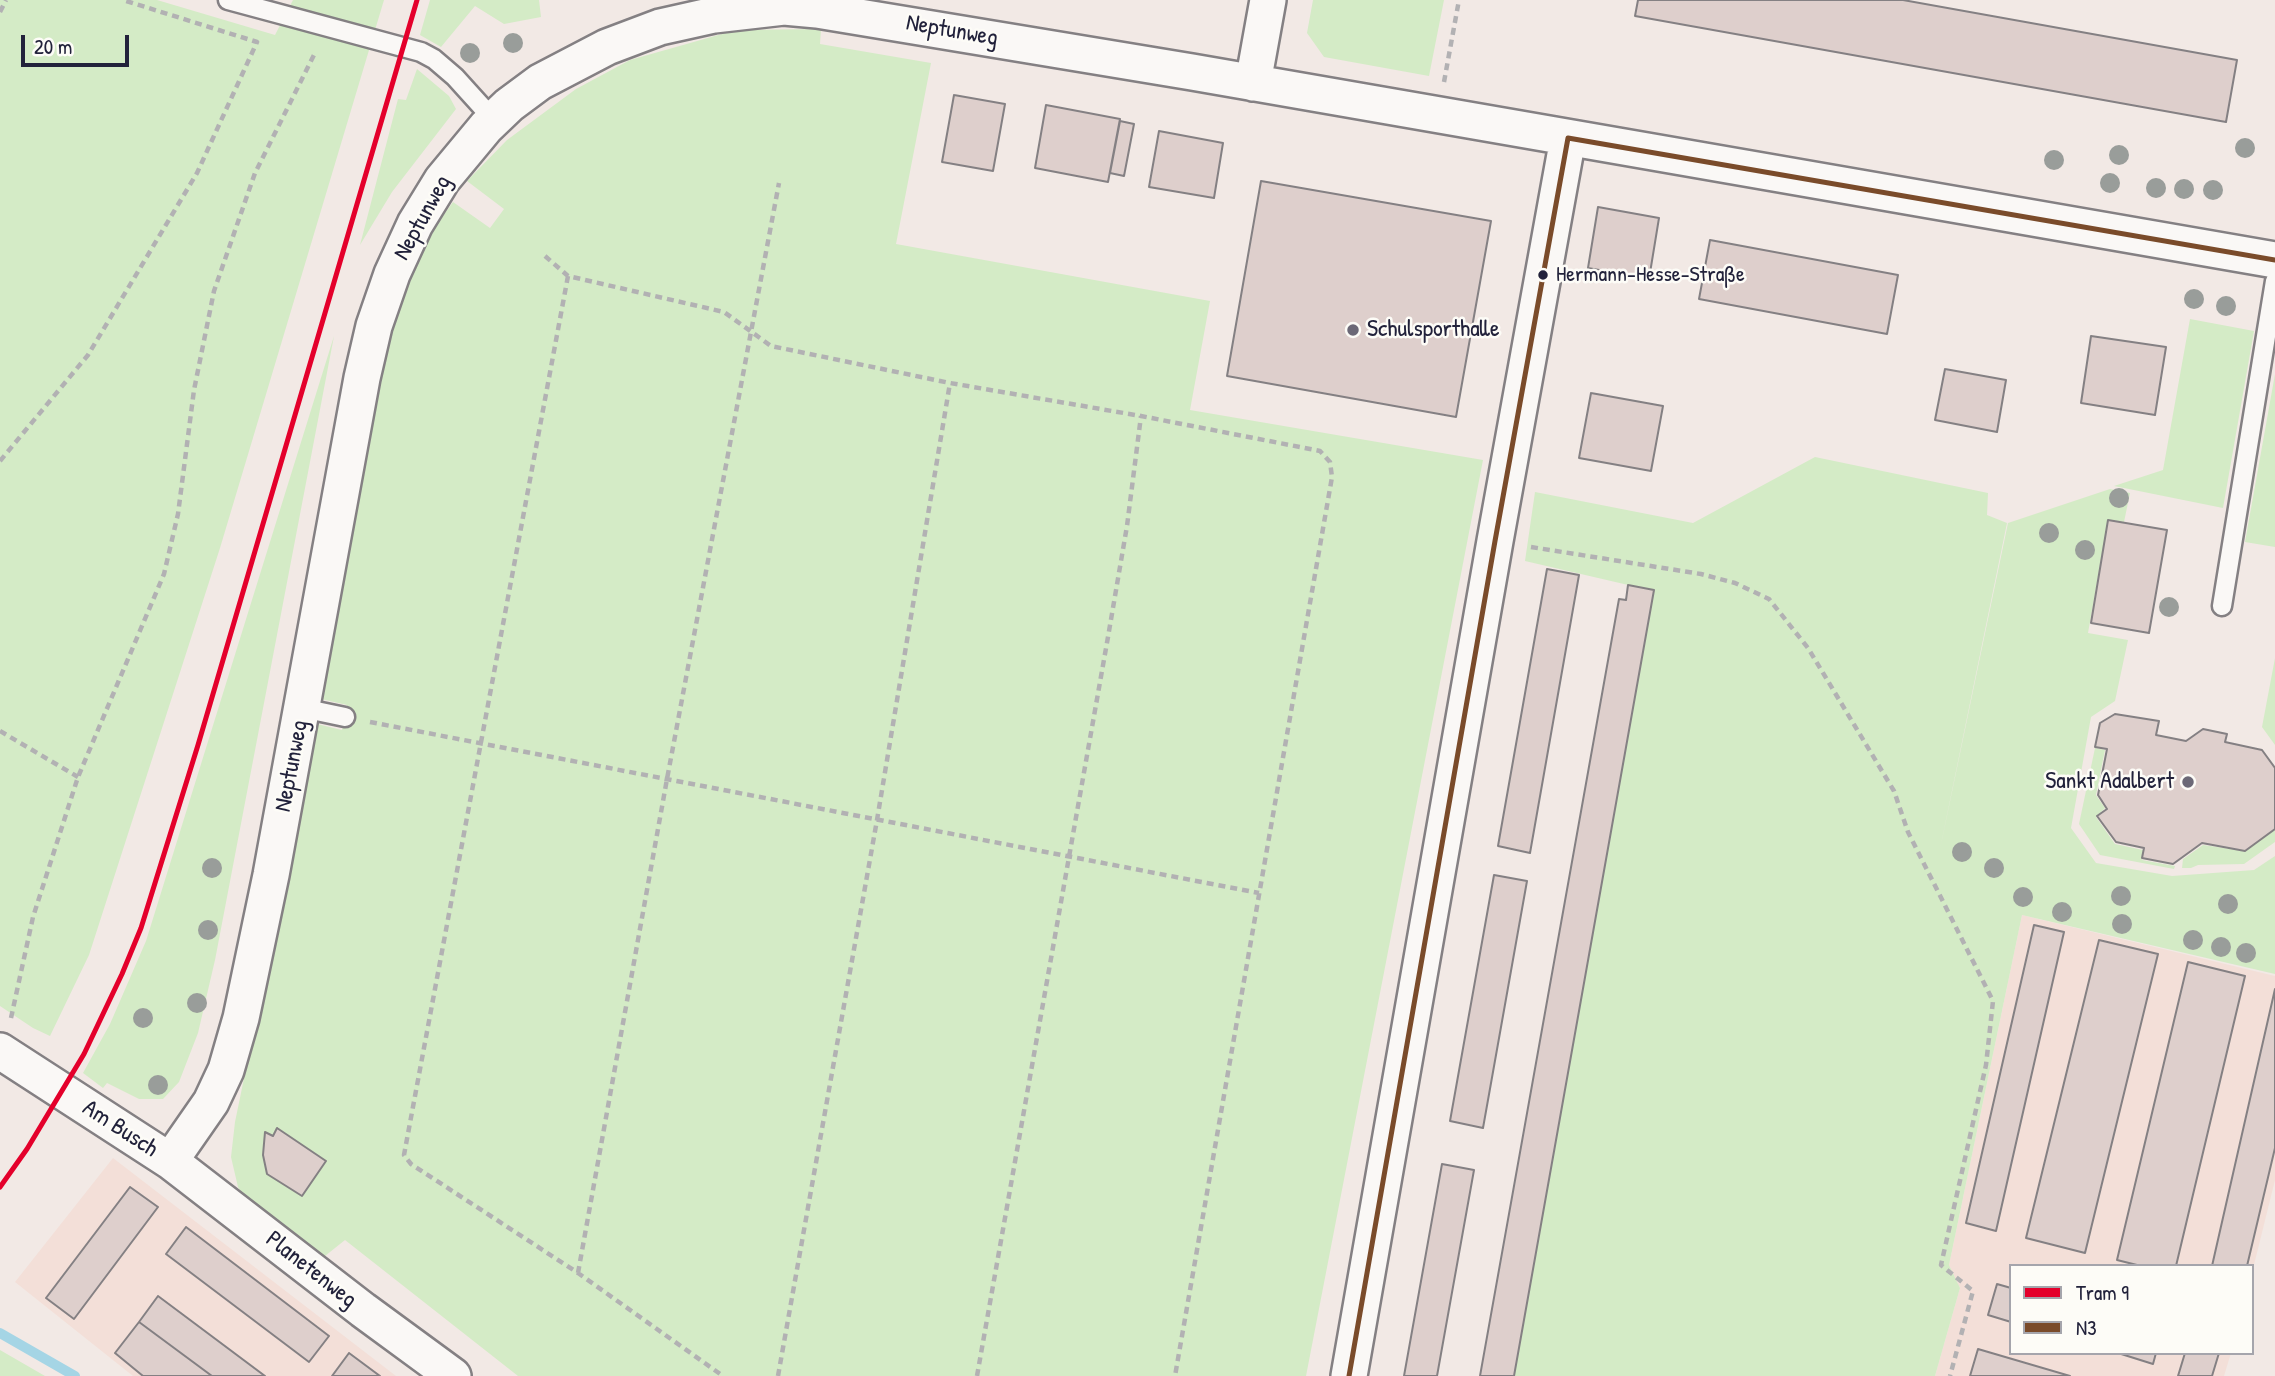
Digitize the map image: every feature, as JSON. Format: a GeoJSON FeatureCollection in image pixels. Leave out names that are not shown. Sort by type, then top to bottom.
{"type":"FeatureCollection","features":[{"type":"Feature","properties":{"kind":"street"},"geometry":{"type":"LineString","coordinates":[[1253,83],[1268,0]]}},
{"type":"Feature","properties":{"kind":"street","name":"Neptunweg"},"geometry":{"type":"LineString","coordinates":[[170,1161],[207,1110],[231,1054],[271,875],[362,378],[374,326],[404,248],[442,180],[493,119],[540,82],[625,39],[670,24],[715,15],[784,7],[863,16],[2275,260]]}},
{"type":"Feature","properties":{"kind":"street"},"geometry":{"type":"LineString","coordinates":[[1349,1376],[1568,138]]}},
{"type":"Feature","properties":{"kind":"street","name":"Am Busch"},"geometry":{"type":"LineString","coordinates":[[2,1052],[170,1161]]}},
{"type":"Feature","properties":{"kind":"street","name":"Planetenweg"},"geometry":{"type":"LineString","coordinates":[[170,1161],[453,1376]]}},
{"type":"Feature","properties":{"kind":"lane"},"geometry":{"type":"LineString","coordinates":[[228,0],[403,47],[430,57],[455,77],[493,119]]}},
{"type":"Feature","properties":{"kind":"lane"},"geometry":{"type":"LineString","coordinates":[[2222,606],[2275,281]]}},
{"type":"Feature","properties":{"kind":"lane"},"geometry":{"type":"LineString","coordinates":[[302,708],[345,717]]}},
{"type":"Feature","properties":{"kind":"path"},"geometry":{"type":"LineString","coordinates":[[0,12],[6,0]]}},
{"type":"Feature","properties":{"kind":"path"},"geometry":{"type":"LineString","coordinates":[[0,461],[95,344],[197,173],[257,42],[123,0]]}},
{"type":"Feature","properties":{"kind":"path"},"geometry":{"type":"LineString","coordinates":[[1439,115],[1459,0]]}},
{"type":"Feature","properties":{"kind":"path"},"geometry":{"type":"LineString","coordinates":[[2,1052],[33,917],[78,777],[164,574],[178,514],[194,390],[214,291],[255,173],[328,27]]}},
{"type":"Feature","properties":{"kind":"path"},"geometry":{"type":"LineString","coordinates":[[578,1273],[779,183]]}},
{"type":"Feature","properties":{"kind":"path"},"geometry":{"type":"LineString","coordinates":[[545,256],[568,275],[724,312],[771,346],[950,383],[1315,450],[1327,457],[1332,465],[1175,1376]]}},
{"type":"Feature","properties":{"kind":"path"},"geometry":{"type":"LineString","coordinates":[[568,275],[404,1155],[411,1164],[578,1273],[723,1376]]}},
{"type":"Feature","properties":{"kind":"path"},"geometry":{"type":"LineString","coordinates":[[778,1376],[877,820],[950,383]]}},
{"type":"Feature","properties":{"kind":"path"},"geometry":{"type":"LineString","coordinates":[[977,1376],[1127,526],[1141,416]]}},
{"type":"Feature","properties":{"kind":"path"},"geometry":{"type":"LineString","coordinates":[[1495,541],[1701,574],[1735,583],[1769,599],[1808,648],[1894,791],[1908,832],[1993,1001],[1986,1065],[1941,1265],[1973,1291],[1950,1376]]}},
{"type":"Feature","properties":{"kind":"path"},"geometry":{"type":"LineString","coordinates":[[345,717],[1259,893]]}},
{"type":"Feature","properties":{"kind":"path"},"geometry":{"type":"LineString","coordinates":[[0,731],[78,777]]}},
{"type":"Feature","properties":{"kind":"shaded area"},"geometry":{"type":"Polygon","coordinates":[[[2022,915],[2275,976],[2275,1180],[2254,1265],[2009,1264],[2009,1355],[2230,1355],[2224,1376],[1935,1376],[1960,1288],[1949,1265],[2022,915]]]}},
{"type":"Feature","properties":{"kind":"shaded area"},"geometry":{"type":"Polygon","coordinates":[[[113,1158],[396,1376],[133,1376],[15,1282],[113,1158]]]}},
{"type":"Feature","properties":{"kind":"green space"},"geometry":{"type":"Polygon","coordinates":[[[0,0],[157,0],[275,35],[293,0],[384,0],[220,548],[89,955],[50,1036],[0,1006],[0,0]]]}},
{"type":"Feature","properties":{"kind":"green space"},"geometry":{"type":"Polygon","coordinates":[[[430,0],[539,0],[541,17],[504,24],[475,6],[441,47],[420,35],[430,0]]]}},
{"type":"Feature","properties":{"kind":"green space"},"geometry":{"type":"Polygon","coordinates":[[[1313,0],[1444,0],[1429,76],[1324,57],[1307,33],[1313,0]]]}},
{"type":"Feature","properties":{"kind":"green space"},"geometry":{"type":"Polygon","coordinates":[[[821,29],[820,44],[931,63],[896,244],[1210,301],[1190,410],[1483,460],[1306,1376],[518,1376],[345,1240],[320,1260],[252,1208],[238,1187],[231,1157],[235,1122],[317,724],[342,730],[345,717],[347,705],[321,699],[383,358],[403,290],[435,227],[453,202],[490,228],[504,209],[467,181],[507,140],[576,89],[630,60],[736,30],[821,29]]]}},
{"type":"Feature","properties":{"kind":"green space"},"geometry":{"type":"Polygon","coordinates":[[[417,69],[449,96],[456,109],[392,192],[360,245],[398,99],[406,100],[417,69]]]}},
{"type":"Feature","properties":{"kind":"green space"},"geometry":{"type":"Polygon","coordinates":[[[2190,319],[2254,331],[2223,508],[2114,486],[2163,470],[2190,319]]]}},
{"type":"Feature","properties":{"kind":"green space"},"geometry":{"type":"Polygon","coordinates":[[[334,336],[215,960],[198,1033],[179,1082],[163,1099],[139,1099],[107,1083],[103,1088],[83,1073],[110,1024],[146,941],[334,336]]]}},
{"type":"Feature","properties":{"kind":"green space"},"geometry":{"type":"Polygon","coordinates":[[[2275,374],[2275,547],[2245,542],[2275,374]]]}},
{"type":"Feature","properties":{"kind":"green space"},"geometry":{"type":"Polygon","coordinates":[[[1815,457],[1988,493],[1987,515],[2007,523],[1939,854],[2008,523],[2110,489],[2130,493],[2124,522],[2108,520],[2088,633],[2128,640],[2115,701],[2091,717],[2071,828],[2096,863],[2172,876],[2254,870],[2275,856],[2275,974],[2022,915],[1949,1265],[1960,1288],[1935,1376],[1514,1376],[1654,591],[1525,561],[1535,492],[1693,523],[1815,457]]]}},
{"type":"Feature","properties":{"kind":"green space"},"geometry":{"type":"Polygon","coordinates":[[[2275,658],[2275,745],[2262,727],[2275,658]]]}},
{"type":"Feature","properties":{"kind":"green space"},"geometry":{"type":"Polygon","coordinates":[[[2095,748],[2105,750],[2096,795],[2105,808],[2096,817],[2115,844],[2143,850],[2142,860],[2175,866],[2174,869],[2100,855],[2079,824],[2095,748]]]}},
{"type":"Feature","properties":{"kind":"green space"},"geometry":{"type":"Polygon","coordinates":[[[2275,830],[2275,842],[2244,864],[2182,868],[2183,859],[2203,845],[2245,851],[2275,830]]]}},
{"type":"Feature","properties":{"kind":"green space"},"geometry":{"type":"Polygon","coordinates":[[[0,1350],[45,1376],[0,1376],[0,1350]]]}},
{"type":"Feature","properties":{"kind":"building"},"geometry":{"type":"Polygon","coordinates":[[[1638,0],[1903,0],[2237,60],[2226,122],[1635,16],[1638,0]]]}},
{"type":"Feature","properties":{"kind":"building"},"geometry":{"type":"Polygon","coordinates":[[[954,95],[1005,104],[993,171],[942,162],[954,95]]]}},
{"type":"Feature","properties":{"kind":"building"},"geometry":{"type":"Polygon","coordinates":[[[1046,105],[1120,119],[1108,182],[1035,168],[1046,105]]]}},
{"type":"Feature","properties":{"kind":"building"},"geometry":{"type":"Polygon","coordinates":[[[1120,121],[1134,124],[1124,176],[1110,173],[1120,121]]]}},
{"type":"Feature","properties":{"kind":"building"},"geometry":{"type":"Polygon","coordinates":[[[1159,131],[1223,143],[1214,198],[1149,187],[1159,131]]]}},
{"type":"Feature","properties":{"kind":"building","name":"Schulsporthalle"},"geometry":{"type":"Polygon","coordinates":[[[1261,181],[1491,221],[1456,417],[1227,376],[1261,181]]]}},
{"type":"Feature","properties":{"kind":"building"},"geometry":{"type":"Polygon","coordinates":[[[1598,207],[1659,218],[1649,279],[1588,268],[1598,207]]]}},
{"type":"Feature","properties":{"kind":"building"},"geometry":{"type":"Polygon","coordinates":[[[1710,240],[1898,275],[1887,334],[1699,299],[1710,240]]]}},
{"type":"Feature","properties":{"kind":"building"},"geometry":{"type":"Polygon","coordinates":[[[2091,336],[2166,347],[2155,415],[2081,403],[2091,336]]]}},
{"type":"Feature","properties":{"kind":"building"},"geometry":{"type":"Polygon","coordinates":[[[1945,369],[2006,380],[1997,432],[1935,420],[1945,369]]]}},
{"type":"Feature","properties":{"kind":"building"},"geometry":{"type":"Polygon","coordinates":[[[1591,393],[1663,406],[1651,471],[1579,458],[1591,393]]]}},
{"type":"Feature","properties":{"kind":"building"},"geometry":{"type":"Polygon","coordinates":[[[2108,520],[2167,530],[2149,633],[2091,623],[2108,520]]]}},
{"type":"Feature","properties":{"kind":"building"},"geometry":{"type":"Polygon","coordinates":[[[1547,569],[1579,575],[1530,853],[1498,846],[1547,569]]]}},
{"type":"Feature","properties":{"kind":"building"},"geometry":{"type":"Polygon","coordinates":[[[1628,585],[1654,590],[1514,1376],[1480,1376],[1619,599],[1626,600],[1628,585]]]}},
{"type":"Feature","properties":{"kind":"building","name":"Sankt Adalbert"},"geometry":{"type":"Polygon","coordinates":[[[2115,714],[2159,721],[2156,735],[2186,741],[2203,729],[2227,734],[2225,742],[2262,750],[2275,768],[2275,829],[2245,851],[2202,843],[2173,864],[2142,858],[2144,848],[2116,842],[2097,816],[2107,809],[2098,795],[2107,749],[2095,747],[2100,723],[2115,714]]]}},
{"type":"Feature","properties":{"kind":"building"},"geometry":{"type":"Polygon","coordinates":[[[1494,875],[1527,881],[1483,1128],[1450,1121],[1494,875]]]}},
{"type":"Feature","properties":{"kind":"building"},"geometry":{"type":"Polygon","coordinates":[[[2034,925],[2064,932],[1996,1231],[1966,1223],[2034,925]]]}},
{"type":"Feature","properties":{"kind":"building"},"geometry":{"type":"Polygon","coordinates":[[[2099,940],[2158,954],[2085,1253],[2026,1238],[2099,940]]]}},
{"type":"Feature","properties":{"kind":"building"},"geometry":{"type":"Polygon","coordinates":[[[2188,962],[2245,976],[2176,1264],[2133,1264],[2117,1260],[2188,962]]]}},
{"type":"Feature","properties":{"kind":"building"},"geometry":{"type":"Polygon","coordinates":[[[2275,989],[2275,1148],[2247,1264],[2212,1264],[2275,989]]]}},
{"type":"Feature","properties":{"kind":"building"},"geometry":{"type":"Polygon","coordinates":[[[277,1128],[326,1161],[302,1196],[267,1174],[263,1155],[265,1132],[273,1136],[277,1128]]]}},
{"type":"Feature","properties":{"kind":"building"},"geometry":{"type":"Polygon","coordinates":[[[1442,1164],[1474,1170],[1437,1376],[1404,1376],[1442,1164]]]}},
{"type":"Feature","properties":{"kind":"building"},"geometry":{"type":"Polygon","coordinates":[[[130,1187],[158,1207],[74,1319],[46,1298],[130,1187]]]}},
{"type":"Feature","properties":{"kind":"building"},"geometry":{"type":"Polygon","coordinates":[[[186,1227],[329,1336],[309,1362],[166,1254],[186,1227]]]}},
{"type":"Feature","properties":{"kind":"building"},"geometry":{"type":"Polygon","coordinates":[[[1997,1284],[2009,1287],[2009,1321],[1988,1315],[1997,1284]]]}},
{"type":"Feature","properties":{"kind":"building"},"geometry":{"type":"Polygon","coordinates":[[[158,1296],[265,1376],[212,1376],[139,1322],[158,1296]]]}},
{"type":"Feature","properties":{"kind":"building"},"geometry":{"type":"Polygon","coordinates":[[[139,1322],[212,1376],[143,1376],[115,1353],[139,1322]]]}},
{"type":"Feature","properties":{"kind":"building"},"geometry":{"type":"Polygon","coordinates":[[[1978,1349],[2070,1376],[1970,1376],[1978,1349]]]}},
{"type":"Feature","properties":{"kind":"building"},"geometry":{"type":"Polygon","coordinates":[[[349,1353],[380,1376],[332,1376],[349,1353]]]}},
{"type":"Feature","properties":{"kind":"building"},"geometry":{"type":"Polygon","coordinates":[[[2124,1355],[2155,1355],[2153,1364],[2124,1355]]]}},
{"type":"Feature","properties":{"kind":"building"},"geometry":{"type":"Polygon","coordinates":[[[2184,1355],[2218,1355],[2212,1376],[2178,1376],[2184,1355]]]}},
{"type":"Feature","properties":{"kind":"waterway"},"geometry":{"type":"LineString","coordinates":[[0,1333],[75,1376]]}},
{"type":"Feature","properties":{"kind":"tram line","name":"9"},"geometry":{"type":"LineString","coordinates":[[0,1187],[27,1149],[84,1054],[141,928],[198,745],[417,0]]}},
{"type":"Feature","properties":{"kind":"transit line","name":"N3"},"geometry":{"type":"LineString","coordinates":[[1349,1376],[1568,138],[2275,260]]}},
{"type":"Feature","properties":{"kind":"place","name":"Hermann-Hesse-Straße"},"geometry":{"type":"Point","coordinates":[1543,275]}},
{"type":"Feature","properties":{"kind":"place","name":"Schulsporthalle"},"geometry":{"type":"Point","coordinates":[1353,330]}},
{"type":"Feature","properties":{"kind":"place","name":"Sankt Adalbert"},"geometry":{"type":"Point","coordinates":[2188,782]}}]}
